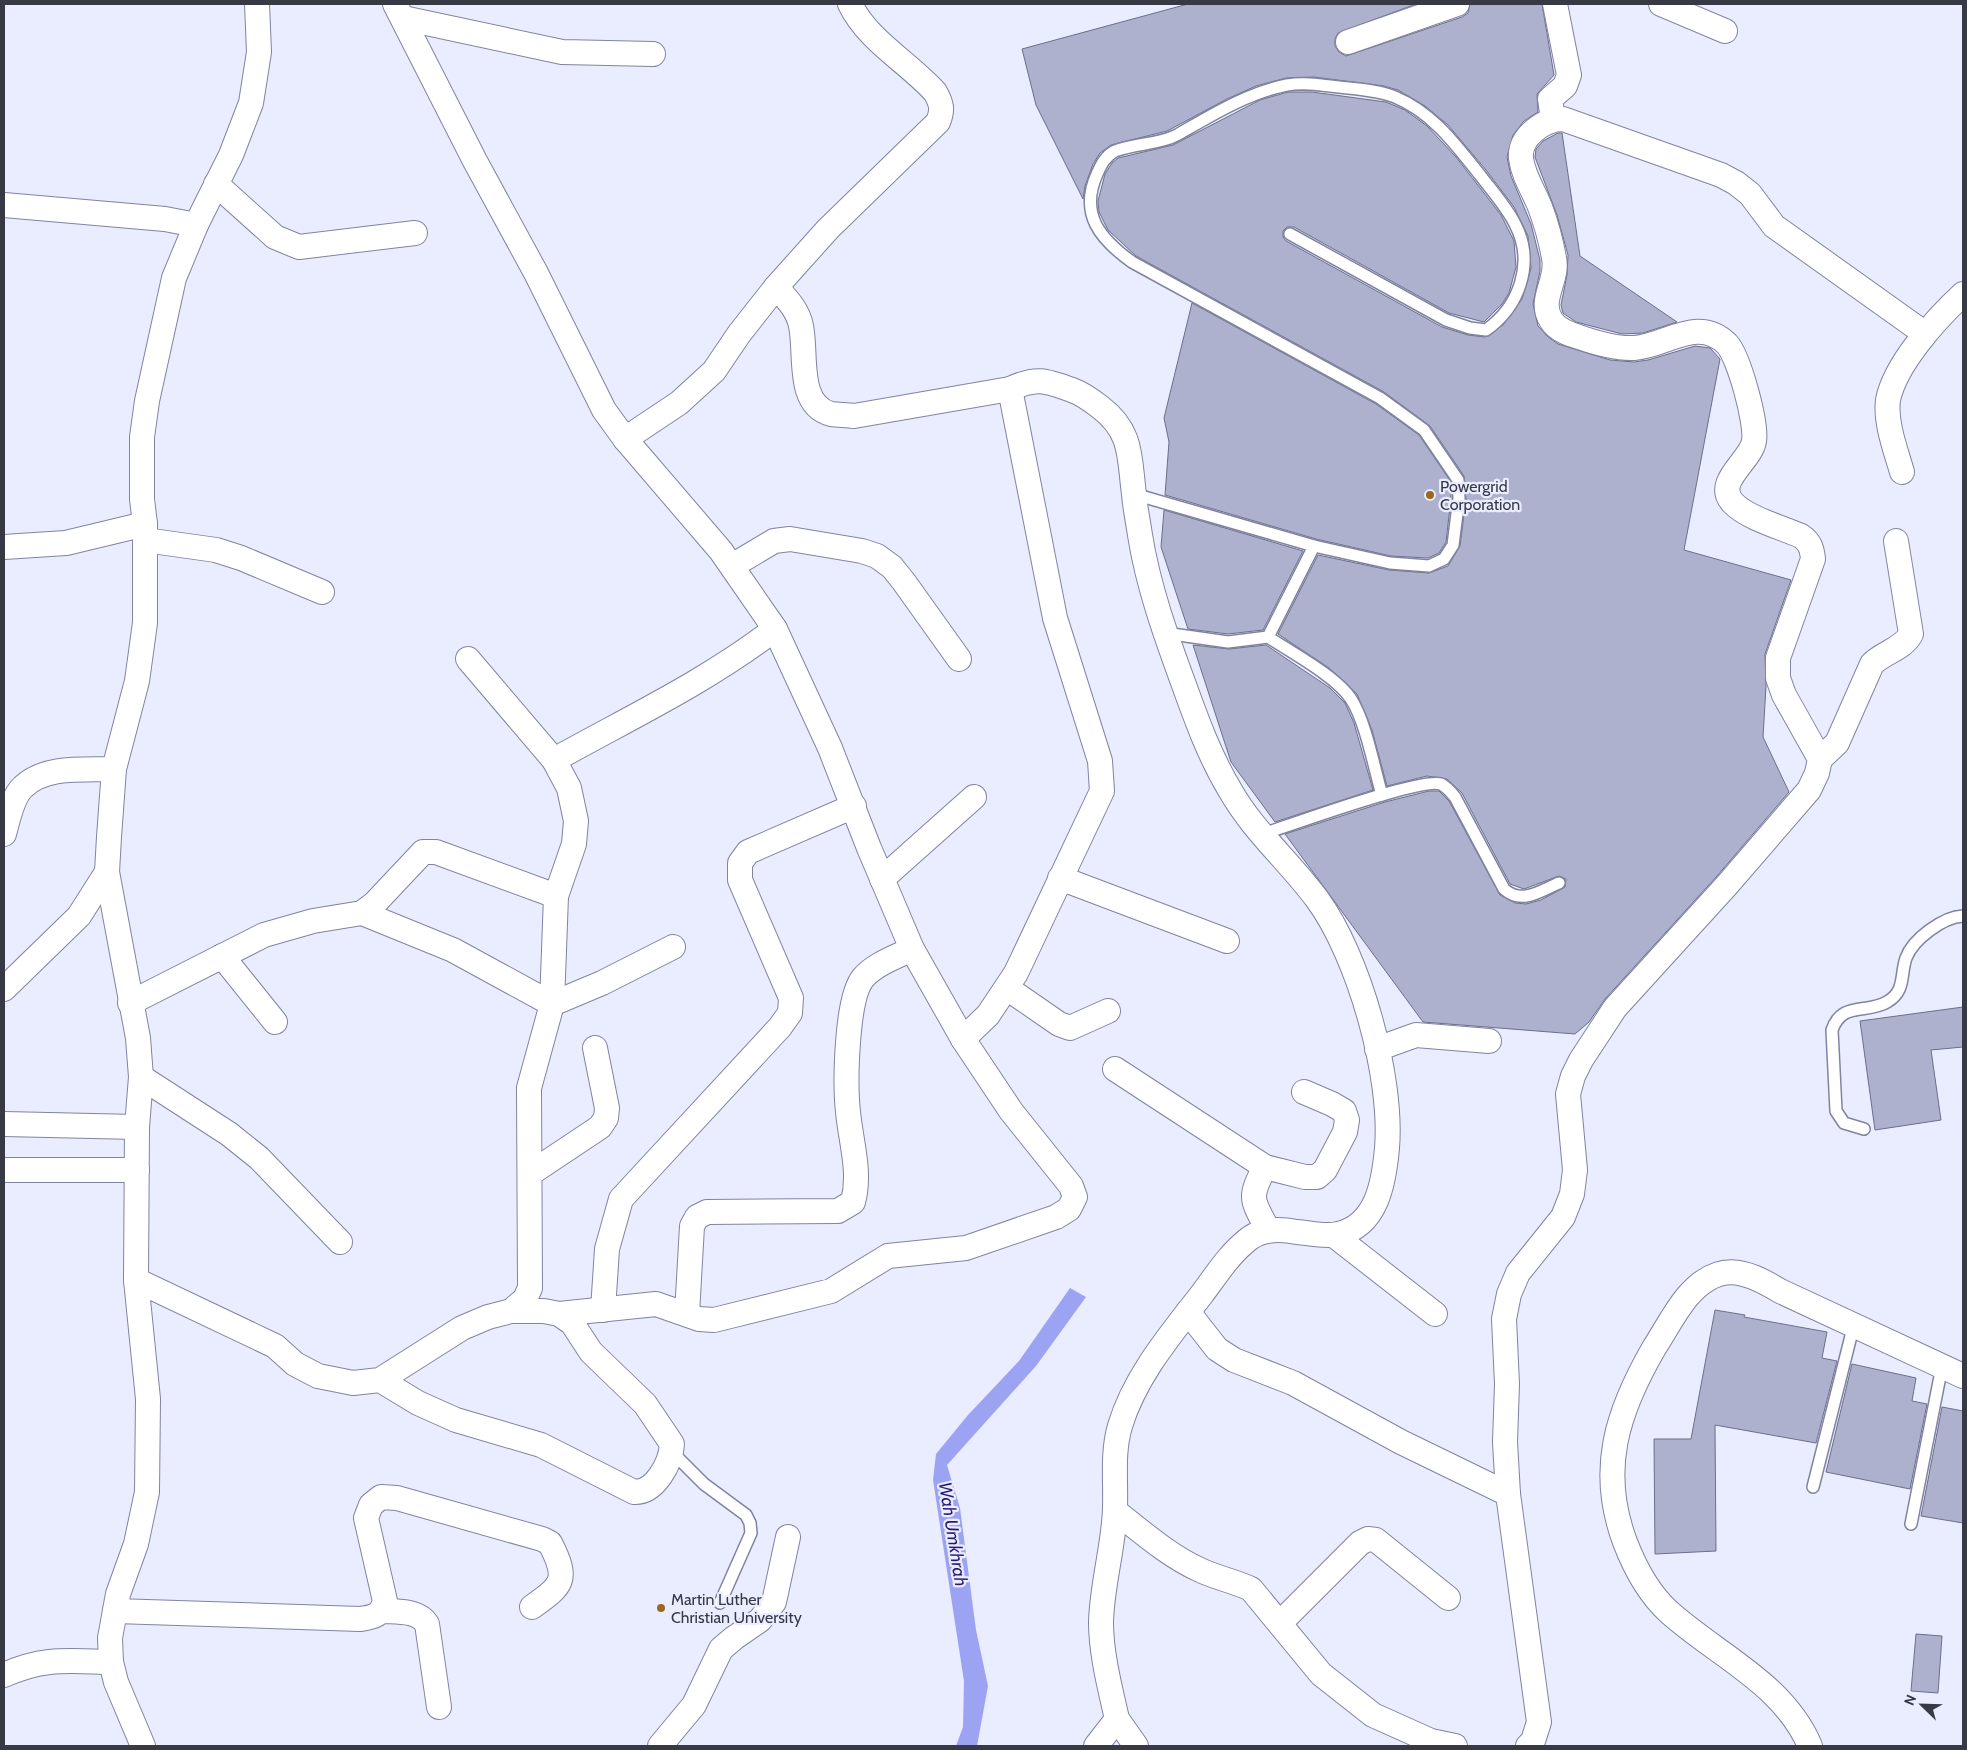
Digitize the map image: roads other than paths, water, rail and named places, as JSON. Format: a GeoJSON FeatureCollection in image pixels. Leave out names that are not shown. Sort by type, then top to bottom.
{"type":"FeatureCollection","features":[{"type":"Feature","properties":{"kind":"street"},"geometry":{"type":"LineString","coordinates":[[143,1746],[116,1682],[111,1662],[110,1638],[118,1594],[136,1544],[147,1492],[148,1399],[136,1280],[137,1127],[141,1077],[138,1038],[107,872],[114,769],[142,653],[145,623],[142,437],[147,401],[174,278],[252,103],[259,52],[257,4]]}},
{"type":"Feature","properties":{"kind":"street"},"geometry":{"type":"LineString","coordinates":[[625,439],[679,403],[714,371],[739,334],[776,288],[828,229],[938,122],[942,112],[935,92],[879,42],[850,4]]}},
{"type":"Feature","properties":{"kind":"street"},"geometry":{"type":"LineString","coordinates":[[1348,42],[1457,4]]}},
{"type":"Feature","properties":{"kind":"street"},"geometry":{"type":"LineString","coordinates":[[1553,119],[1550,99],[1566,86],[1569,75],[1555,4]]}},
{"type":"Feature","properties":{"kind":"street"},"geometry":{"type":"LineString","coordinates":[[1661,4],[1725,31]]}},
{"type":"Feature","properties":{"kind":"street"},"geometry":{"type":"LineString","coordinates":[[399,11],[562,52],[653,54]]}},
{"type":"Feature","properties":{"kind":"street"},"geometry":{"type":"LineString","coordinates":[[136,1280],[275,1346],[295,1364],[318,1376],[353,1383],[380,1380],[462,1328],[511,1311],[544,1311],[559,1314],[656,1304],[699,1319],[714,1320],[808,1298],[831,1291],[888,1256],[966,1248],[1056,1217],[1069,1208],[1075,1197],[1071,1186],[1011,1111],[963,1039],[912,949],[830,748],[775,629],[732,566],[625,439],[604,410],[536,273],[475,161],[399,11]]}},
{"type":"Feature","properties":{"kind":"street"},"geometry":{"type":"LineString","coordinates":[[1820,759],[1784,695],[1778,678],[1778,658],[1813,559],[1812,550],[1807,540],[1801,536],[1742,510],[1732,503],[1728,493],[1733,474],[1754,443],[1754,423],[1739,368],[1728,345],[1706,332],[1691,331],[1635,348],[1600,345],[1567,333],[1550,320],[1546,300],[1555,271],[1555,259],[1540,208],[1522,168],[1520,155],[1523,144],[1537,128],[1553,119],[1563,118],[1722,175],[1750,194],[1774,226],[1924,333]]}},
{"type":"Feature","properties":{"kind":"street"},"geometry":{"type":"LineString","coordinates":[[216,184],[275,237],[299,246],[416,233]]}},
{"type":"Feature","properties":{"kind":"street"},"geometry":{"type":"LineString","coordinates":[[4,205],[165,218],[196,225]]}},
{"type":"Feature","properties":{"kind":"street"},"geometry":{"type":"LineString","coordinates":[[776,288],[794,307],[801,325],[808,391],[815,406],[831,414],[854,416],[1010,389],[1026,382],[1040,380],[1083,394],[1108,413],[1122,427],[1131,456],[1134,494],[1144,560],[1165,633],[1204,738],[1230,791],[1260,835],[1316,897],[1339,932],[1356,969],[1377,1049],[1387,1117],[1388,1144],[1383,1178],[1377,1201],[1368,1217],[1354,1229],[1335,1236],[1268,1230],[1253,1235],[1232,1254],[1156,1355],[1131,1400],[1119,1427],[1114,1457],[1115,1511],[1103,1593],[1101,1626],[1104,1659],[1117,1719],[1136,1746]]}},
{"type":"Feature","properties":{"kind":"street"},"geometry":{"type":"LineString","coordinates":[[1902,472],[1890,425],[1888,401],[1897,377],[1924,333],[1963,294]]}},
{"type":"Feature","properties":{"kind":"street"},"geometry":{"type":"LineString","coordinates":[[963,1039],[988,1015],[1016,973],[1102,791],[1100,761],[1054,618],[1010,389]]}},
{"type":"Feature","properties":{"kind":"street"},"geometry":{"type":"LineString","coordinates":[[4,547],[66,543],[145,532],[241,558],[322,592]]}},
{"type":"Feature","properties":{"kind":"street"},"geometry":{"type":"LineString","coordinates":[[732,566],[774,541],[790,539],[862,551],[877,556],[892,567],[904,582],[959,659]]}},
{"type":"Feature","properties":{"kind":"street"},"geometry":{"type":"LineString","coordinates":[[1528,1746],[1533,1742],[1539,1722],[1508,1494],[1505,1442],[1508,1384],[1504,1319],[1509,1294],[1518,1273],[1563,1217],[1572,1194],[1575,1170],[1568,1094],[1573,1076],[1614,1008],[1728,885],[1809,790],[1817,773],[1820,759],[1837,743],[1872,664],[1880,656],[1903,644],[1911,634],[1896,542]]}},
{"type":"Feature","properties":{"kind":"street"},"geometry":{"type":"LineString","coordinates":[[554,760],[684,690],[714,672],[775,629]]}},
{"type":"Feature","properties":{"kind":"street"},"geometry":{"type":"LineString","coordinates":[[468,659],[554,760],[569,788],[576,821],[574,844],[556,896],[552,1004],[530,1088],[530,1288],[525,1299],[511,1311]]}},
{"type":"Feature","properties":{"kind":"street"},"geometry":{"type":"LineString","coordinates":[[4,834],[22,788],[41,775],[64,771],[114,769]]}},
{"type":"Feature","properties":{"kind":"street"},"geometry":{"type":"LineString","coordinates":[[882,879],[974,797]]}},
{"type":"Feature","properties":{"kind":"street"},"geometry":{"type":"LineString","coordinates":[[603,1310],[607,1249],[621,1199],[780,1027],[790,1013],[791,998],[740,880],[740,863],[748,852],[854,806]]}},
{"type":"Feature","properties":{"kind":"street"},"geometry":{"type":"LineString","coordinates":[[130,1003],[264,935],[313,921],[362,913],[375,903],[423,852],[430,851],[556,896]]}},
{"type":"Feature","properties":{"kind":"street"},"geometry":{"type":"LineString","coordinates":[[4,989],[79,916],[107,872]]}},
{"type":"Feature","properties":{"kind":"street"},"geometry":{"type":"LineString","coordinates":[[1060,878],[1227,941]]}},
{"type":"Feature","properties":{"kind":"street"},"geometry":{"type":"LineString","coordinates":[[362,913],[453,950],[552,1004]]}},
{"type":"Feature","properties":{"kind":"street"},"geometry":{"type":"LineString","coordinates":[[552,1004],[602,983],[673,947]]}},
{"type":"Feature","properties":{"kind":"street"},"geometry":{"type":"LineString","coordinates":[[687,1314],[692,1226],[697,1217],[707,1212],[838,1212],[853,1202],[858,1185],[848,1110],[850,1013],[854,992],[863,978],[874,968],[912,949]]}},
{"type":"Feature","properties":{"kind":"street"},"geometry":{"type":"LineString","coordinates":[[222,956],[275,1022]]}},
{"type":"Feature","properties":{"kind":"street"},"geometry":{"type":"LineString","coordinates":[[1007,988],[1059,1024],[1070,1028],[1108,1011]]}},
{"type":"Feature","properties":{"kind":"street"},"geometry":{"type":"LineString","coordinates":[[1377,1049],[1416,1035],[1489,1041]]}},
{"type":"Feature","properties":{"kind":"street"},"geometry":{"type":"LineString","coordinates":[[531,1173],[600,1127],[606,1118],[607,1108],[594,1048]]}},
{"type":"Feature","properties":{"kind":"street"},"geometry":{"type":"LineString","coordinates":[[1115,1069],[1265,1167],[1305,1177],[1317,1176],[1325,1170],[1346,1132],[1347,1120],[1344,1112],[1332,1104],[1304,1092]]}},
{"type":"Feature","properties":{"kind":"street"},"geometry":{"type":"LineString","coordinates":[[141,1077],[228,1134],[259,1158],[340,1242]]}},
{"type":"Feature","properties":{"kind":"street"},"geometry":{"type":"LineString","coordinates":[[4,1124],[137,1127]]}},
{"type":"Feature","properties":{"kind":"street"},"geometry":{"type":"LineString","coordinates":[[1265,1167],[1253,1189],[1253,1201],[1268,1230]]}},
{"type":"Feature","properties":{"kind":"street"},"geometry":{"type":"LineString","coordinates":[[4,1170],[137,1170]]}},
{"type":"Feature","properties":{"kind":"street"},"geometry":{"type":"LineString","coordinates":[[1335,1236],[1435,1314]]}},
{"type":"Feature","properties":{"kind":"street"},"geometry":{"type":"LineString","coordinates":[[1810,1746],[1805,1733],[1776,1696],[1756,1677],[1669,1612],[1646,1586],[1632,1561],[1616,1520],[1612,1491],[1612,1466],[1623,1409],[1639,1375],[1678,1309],[1693,1291],[1709,1278],[1730,1272],[1753,1276],[1780,1291],[1963,1376]]}},
{"type":"Feature","properties":{"kind":"street"},"geometry":{"type":"LineString","coordinates":[[1188,1312],[1217,1349],[1234,1360],[1293,1383],[1401,1442],[1508,1494]]}},
{"type":"Feature","properties":{"kind":"street"},"geometry":{"type":"LineString","coordinates":[[380,1380],[418,1403],[456,1420],[541,1445],[634,1492],[642,1492],[651,1488],[672,1452],[672,1444],[645,1404],[591,1352],[572,1323],[559,1314]]}},
{"type":"Feature","properties":{"kind":"street"},"geometry":{"type":"LineString","coordinates":[[115,1611],[360,1619],[375,1617],[382,1611],[385,1601],[366,1518],[371,1505],[381,1497],[397,1498],[542,1539],[550,1544],[560,1573],[561,1583],[556,1590],[532,1607]]}},
{"type":"Feature","properties":{"kind":"street"},"geometry":{"type":"LineString","coordinates":[[1115,1511],[1176,1558],[1202,1571],[1237,1582],[1251,1589],[1280,1623],[1293,1642],[1322,1674],[1373,1716],[1431,1741],[1455,1746]]}},
{"type":"Feature","properties":{"kind":"street"},"geometry":{"type":"LineString","coordinates":[[660,1746],[694,1705],[721,1650],[768,1611],[774,1602],[788,1537]]}},
{"type":"Feature","properties":{"kind":"street"},"geometry":{"type":"LineString","coordinates":[[1280,1623],[1360,1543],[1368,1539],[1376,1540],[1448,1598]]}},
{"type":"Feature","properties":{"kind":"street"},"geometry":{"type":"LineString","coordinates":[[382,1611],[415,1614],[423,1617],[427,1624],[439,1707]]}},
{"type":"Feature","properties":{"kind":"street"},"geometry":{"type":"LineString","coordinates":[[4,1675],[27,1665],[56,1660],[111,1662]]}},
{"type":"Feature","properties":{"kind":"street"},"geometry":{"type":"LineString","coordinates":[[1096,1746],[1117,1719]]}},
{"type":"Feature","properties":{"kind":"lane"},"geometry":{"type":"LineString","coordinates":[[1134,494],[1314,546],[1390,564],[1429,566],[1444,559],[1453,545],[1459,498],[1458,480],[1424,430],[1380,398],[1132,262],[1114,249],[1092,219],[1089,200],[1103,160],[1115,152],[1167,140],[1228,106],[1265,90],[1309,83],[1393,96],[1418,108],[1430,117],[1449,136],[1508,211],[1521,236],[1524,264],[1517,296],[1501,320],[1486,330],[1470,328],[1446,320],[1290,234]]}},
{"type":"Feature","properties":{"kind":"lane"},"geometry":{"type":"LineString","coordinates":[[1268,637],[1314,546]]}},
{"type":"Feature","properties":{"kind":"lane"},"geometry":{"type":"LineString","coordinates":[[1165,633],[1228,642],[1268,637],[1330,679],[1352,699],[1358,713],[1382,795]]}},
{"type":"Feature","properties":{"kind":"lane"},"geometry":{"type":"LineString","coordinates":[[1260,835],[1382,795],[1428,784],[1440,784],[1448,788],[1454,797],[1504,889],[1510,894],[1523,897],[1560,883]]}},
{"type":"Feature","properties":{"kind":"lane"},"geometry":{"type":"LineString","coordinates":[[1864,1129],[1844,1123],[1836,1111],[1832,1030],[1835,1022],[1848,1011],[1886,1003],[1897,995],[1903,984],[1905,960],[1910,950],[1945,921],[1963,916]]}},
{"type":"Feature","properties":{"kind":"lane"},"geometry":{"type":"LineString","coordinates":[[1813,1487],[1854,1324]]}},
{"type":"Feature","properties":{"kind":"lane"},"geometry":{"type":"LineString","coordinates":[[1911,1524],[1942,1366]]}},
{"type":"Feature","properties":{"kind":"lane"},"geometry":{"type":"LineString","coordinates":[[672,1452],[704,1484],[746,1515],[750,1523],[751,1533],[720,1603]]}},
{"type":"Feature","properties":{"kind":"water","name":"Wah Umkhrah"},"geometry":{"type":"Polygon","coordinates":[[[1070,1288],[1086,1297],[1036,1366],[947,1465],[960,1508],[976,1630],[988,1686],[977,1746],[956,1746],[963,1727],[964,1681],[933,1480],[936,1454],[968,1415],[1019,1361],[1070,1288]]]}},
{"type":"Feature","properties":{"kind":"place","name":"Powergrid Corporation"},"geometry":{"type":"Point","coordinates":[1430,495]}},
{"type":"Feature","properties":{"kind":"place","name":"Martin Luther Christian University"},"geometry":{"type":"Point","coordinates":[661,1608]}}]}
